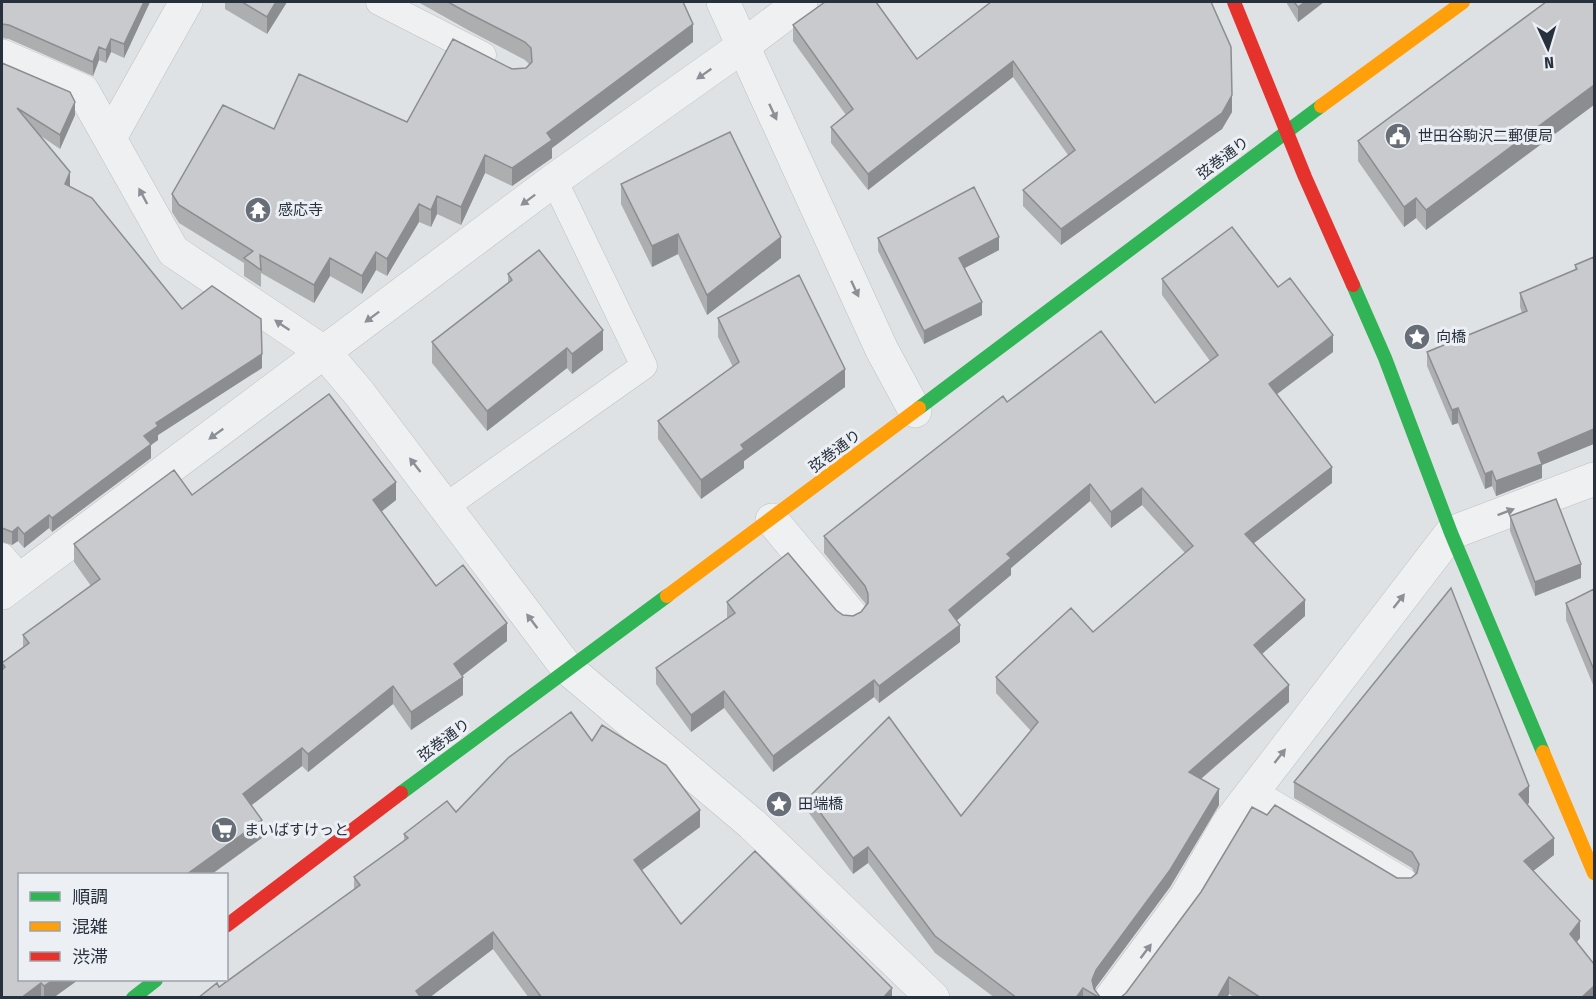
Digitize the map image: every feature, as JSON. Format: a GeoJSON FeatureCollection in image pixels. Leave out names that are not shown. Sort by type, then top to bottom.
{"type":"FeatureCollection","features":[{"type":"Feature","properties":{"kind":"street"},"geometry":{"type":"LineString","coordinates":[[111,136],[186,2]]}},
{"type":"Feature","properties":{"kind":"street"},"geometry":{"type":"LineString","coordinates":[[723,2],[882,350],[915,411]]}},
{"type":"Feature","properties":{"kind":"street"},"geometry":{"type":"LineString","coordinates":[[8,576],[325,353],[554,180],[801,2]]}},
{"type":"Feature","properties":{"kind":"street"},"geometry":{"type":"LineString","coordinates":[[1234,2],[1286,130],[1385,358],[1451,533],[1588,839],[1594,873]]}},
{"type":"Feature","properties":{"kind":"street","name":"弦巻通り"},"geometry":{"type":"LineString","coordinates":[[228,924],[567,668],[772,520],[1286,130],[1463,2]]}},
{"type":"Feature","properties":{"kind":"street"},"geometry":{"type":"LineString","coordinates":[[2,56],[83,92],[111,136],[172,251],[325,353],[446,506],[567,668],[752,824],[933,998]]}},
{"type":"Feature","properties":{"kind":"street"},"geometry":{"type":"LineString","coordinates":[[1111,998],[1186,897],[1228,824],[1451,533],[1594,479]]}},
{"type":"Feature","properties":{"kind":"street"},"geometry":{"type":"LineString","coordinates":[[772,520],[850,614]]}},
{"type":"Feature","properties":{"kind":"street"},"geometry":{"type":"LineString","coordinates":[[133,998],[155,981]]}},
{"type":"Feature","properties":{"kind":"lane"},"geometry":{"type":"LineString","coordinates":[[379,2],[508,68]]}},
{"type":"Feature","properties":{"kind":"lane"},"geometry":{"type":"LineString","coordinates":[[446,506],[644,366],[554,180]]}},
{"type":"Feature","properties":{"kind":"lane"},"geometry":{"type":"LineString","coordinates":[[1253,791],[1404,881]]}},
{"type":"Feature","properties":{"kind":"building"},"geometry":{"type":"Polygon","coordinates":[[[2,2],[144,2],[124,44],[111,39],[106,50],[99,47],[93,62],[2,24],[2,2]]]}},
{"type":"Feature","properties":{"kind":"building"},"geometry":{"type":"Polygon","coordinates":[[[242,2],[276,2],[267,17],[242,2]]]}},
{"type":"Feature","properties":{"kind":"building"},"geometry":{"type":"Polygon","coordinates":[[[448,2],[683,2],[693,24],[547,133],[552,140],[512,168],[485,155],[461,207],[437,196],[431,210],[419,204],[387,259],[376,252],[362,276],[330,258],[314,285],[260,255],[261,270],[244,258],[253,251],[179,205],[172,194],[223,105],[274,129],[299,74],[407,122],[453,39],[512,69],[526,68],[532,62],[531,48],[525,42],[448,2]]]}},
{"type":"Feature","properties":{"kind":"building"},"geometry":{"type":"Polygon","coordinates":[[[825,2],[876,2],[917,59],[991,2],[1211,2],[1231,47],[1232,95],[1222,113],[1061,229],[1023,190],[1075,150],[1013,61],[868,174],[831,127],[853,109],[793,25],[825,2]]]}},
{"type":"Feature","properties":{"kind":"building"},"geometry":{"type":"Polygon","coordinates":[[[1294,2],[1305,2],[1298,7],[1294,2]]]}},
{"type":"Feature","properties":{"kind":"building"},"geometry":{"type":"Polygon","coordinates":[[[1546,2],[1594,2],[1594,85],[1426,210],[1416,198],[1404,207],[1358,141],[1546,2]]]}},
{"type":"Feature","properties":{"kind":"building"},"geometry":{"type":"Polygon","coordinates":[[[2,63],[70,92],[75,102],[60,135],[17,108],[70,172],[65,184],[92,198],[182,309],[212,286],[261,319],[262,354],[156,423],[158,426],[144,436],[151,444],[52,518],[49,515],[24,534],[18,527],[12,532],[2,528],[2,63]]]}},
{"type":"Feature","properties":{"kind":"building"},"geometry":{"type":"Polygon","coordinates":[[[730,132],[781,237],[707,295],[678,234],[652,246],[621,184],[730,132]]]}},
{"type":"Feature","properties":{"kind":"building"},"geometry":{"type":"Polygon","coordinates":[[[974,187],[999,237],[959,258],[982,302],[924,331],[878,238],[974,187]]]}},
{"type":"Feature","properties":{"kind":"building"},"geometry":{"type":"Polygon","coordinates":[[[1232,227],[1278,287],[1290,278],[1333,335],[1269,384],[1332,467],[1245,534],[1305,600],[1254,645],[1289,685],[1189,772],[1219,789],[1170,870],[1096,970],[1092,980],[1094,989],[1102,998],[1100,998],[1083,988],[1076,998],[1017,998],[935,936],[868,847],[853,858],[809,797],[889,717],[961,816],[1038,722],[996,677],[1071,608],[1093,632],[1193,546],[1142,488],[1111,512],[1090,484],[1007,554],[1011,558],[949,610],[960,625],[879,686],[874,680],[773,756],[724,691],[691,715],[656,668],[735,613],[727,602],[788,553],[836,610],[843,615],[853,616],[861,612],[868,603],[865,586],[824,536],[1003,396],[1007,402],[1101,331],[1155,403],[1218,355],[1162,279],[1232,227]]]}},
{"type":"Feature","properties":{"kind":"building"},"geometry":{"type":"Polygon","coordinates":[[[539,250],[603,330],[572,354],[567,348],[487,411],[432,342],[512,280],[508,274],[539,250]]]}},
{"type":"Feature","properties":{"kind":"building"},"geometry":{"type":"Polygon","coordinates":[[[1594,257],[1594,429],[1538,453],[1542,464],[1496,481],[1492,471],[1485,474],[1458,408],[1452,410],[1427,352],[1527,311],[1520,293],[1577,269],[1575,265],[1594,257]]]}},
{"type":"Feature","properties":{"kind":"building"},"geometry":{"type":"Polygon","coordinates":[[[799,275],[845,369],[741,445],[744,449],[701,480],[658,421],[739,362],[718,318],[799,275]]]}},
{"type":"Feature","properties":{"kind":"building"},"geometry":{"type":"Polygon","coordinates":[[[329,394],[396,482],[373,500],[436,586],[463,565],[507,623],[454,664],[463,677],[411,712],[393,686],[308,754],[302,748],[243,794],[262,820],[188,873],[18,873],[18,981],[52,981],[44,986],[41,983],[21,998],[2,998],[2,670],[5,667],[2,663],[29,643],[23,635],[100,579],[74,544],[174,470],[192,495],[329,394]]]}},
{"type":"Feature","properties":{"kind":"building"},"geometry":{"type":"Polygon","coordinates":[[[1556,499],[1581,564],[1535,582],[1510,516],[1556,499]]]}},
{"type":"Feature","properties":{"kind":"building"},"geometry":{"type":"Polygon","coordinates":[[[1451,588],[1529,786],[1519,794],[1554,838],[1524,861],[1580,921],[1570,934],[1594,964],[1594,986],[1581,998],[1261,998],[1229,977],[1217,998],[1120,998],[1201,892],[1252,807],[1267,815],[1275,805],[1397,878],[1411,878],[1417,873],[1419,864],[1412,852],[1294,782],[1451,588]]]}},
{"type":"Feature","properties":{"kind":"building"},"geometry":{"type":"Polygon","coordinates":[[[1594,589],[1594,670],[1566,603],[1594,589]]]}},
{"type":"Feature","properties":{"kind":"building"},"geometry":{"type":"Polygon","coordinates":[[[571,712],[592,741],[602,725],[666,765],[700,810],[634,860],[681,924],[755,851],[892,988],[883,998],[542,998],[493,932],[416,991],[421,998],[198,998],[217,983],[219,987],[228,981],[360,885],[354,877],[408,838],[404,834],[447,801],[456,812],[508,758],[571,712]]]}},
{"type":"Feature","properties":{"kind":"traffic: fast"},"geometry":{"type":"LineString","coordinates":[[919,408],[1321,106]]}},
{"type":"Feature","properties":{"kind":"traffic: fast"},"geometry":{"type":"LineString","coordinates":[[1353,285],[1385,358],[1451,533],[1543,752]]}},
{"type":"Feature","properties":{"kind":"traffic: fast"},"geometry":{"type":"LineString","coordinates":[[401,793],[667,596]]}},
{"type":"Feature","properties":{"kind":"traffic: fast"},"geometry":{"type":"LineString","coordinates":[[133,998],[155,981]]}},
{"type":"Feature","properties":{"kind":"traffic: slow"},"geometry":{"type":"LineString","coordinates":[[1321,106],[1463,2]]}},
{"type":"Feature","properties":{"kind":"traffic: slow"},"geometry":{"type":"LineString","coordinates":[[667,596],[919,408]]}},
{"type":"Feature","properties":{"kind":"traffic: slow"},"geometry":{"type":"LineString","coordinates":[[1543,752],[1594,873]]}},
{"type":"Feature","properties":{"kind":"traffic: jam"},"geometry":{"type":"LineString","coordinates":[[1234,2],[1305,177],[1353,285]]}},
{"type":"Feature","properties":{"kind":"traffic: jam"},"geometry":{"type":"LineString","coordinates":[[228,924],[401,793]]}},
{"type":"Feature","properties":{"kind":"place","name":"世田谷駒沢二郵便局"},"geometry":{"type":"Point","coordinates":[1398,136]}},
{"type":"Feature","properties":{"kind":"place","name":"感応寺"},"geometry":{"type":"Point","coordinates":[258,210]}},
{"type":"Feature","properties":{"kind":"place","name":"向橋"},"geometry":{"type":"Point","coordinates":[1417,337]}},
{"type":"Feature","properties":{"kind":"place","name":"田端橋"},"geometry":{"type":"Point","coordinates":[779,804]}},
{"type":"Feature","properties":{"kind":"place","name":"まいばすけっと"},"geometry":{"type":"Point","coordinates":[224,830]}}]}
